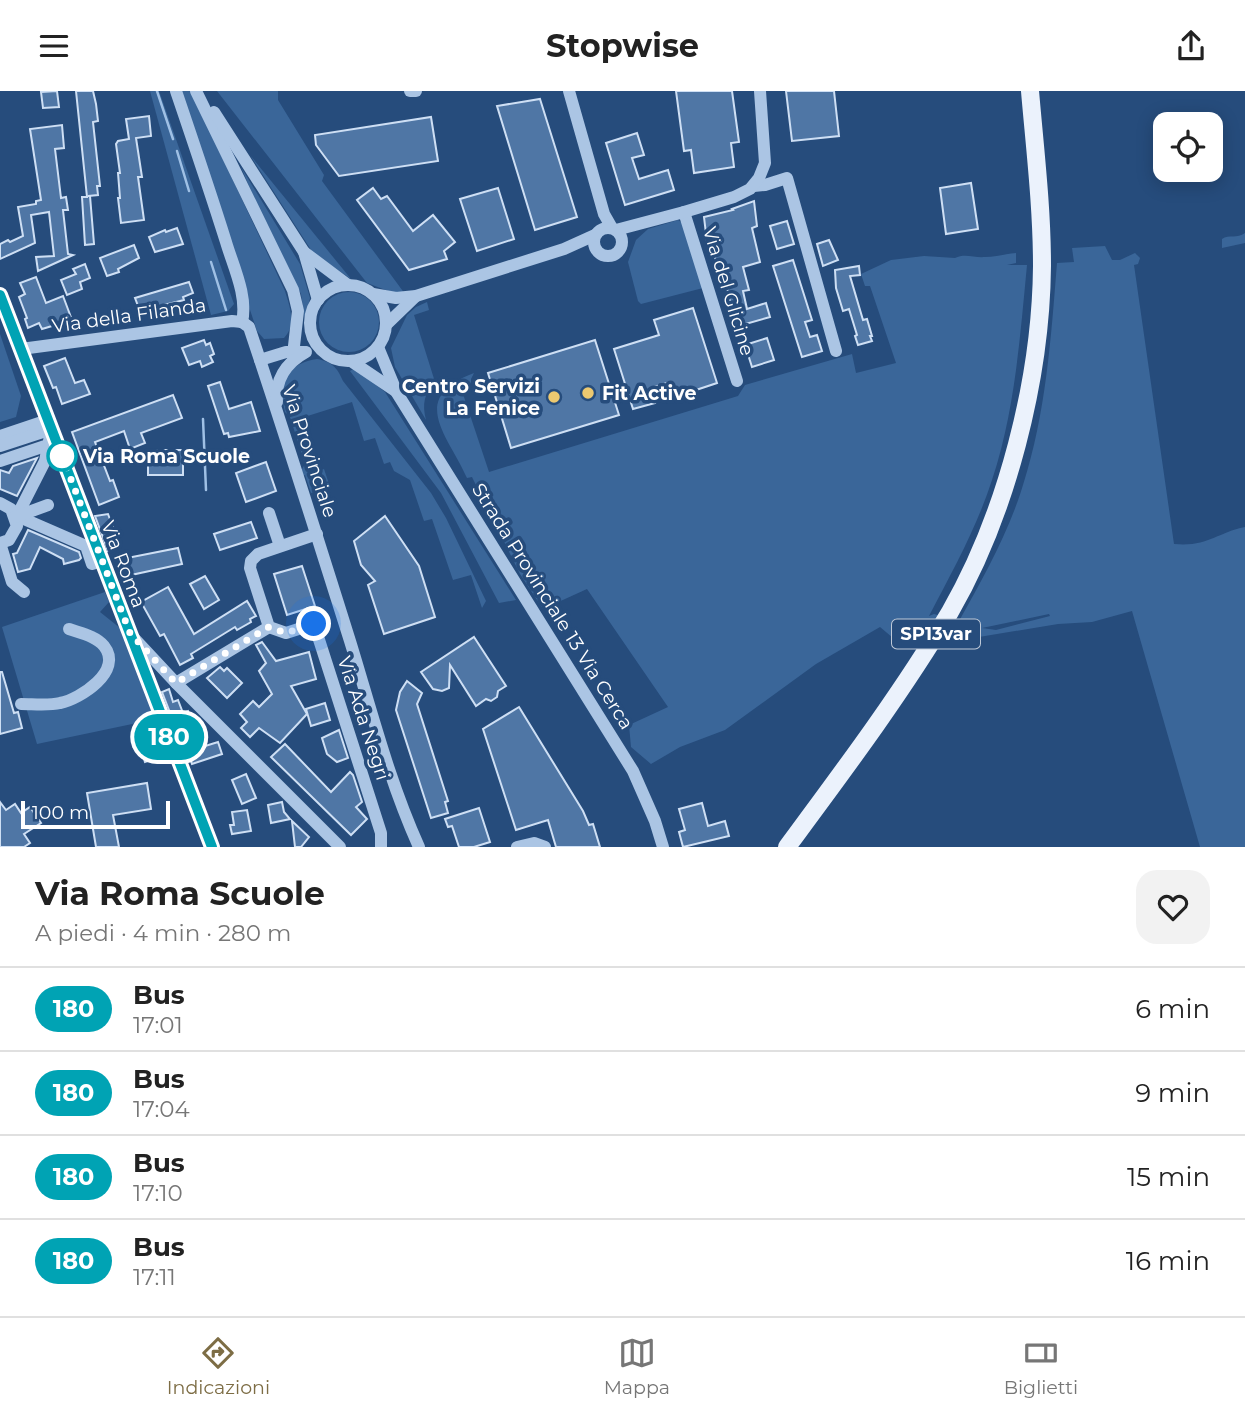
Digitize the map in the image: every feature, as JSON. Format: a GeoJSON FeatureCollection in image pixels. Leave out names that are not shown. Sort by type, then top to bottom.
{"type":"FeatureCollection","features":[{"type":"Feature","properties":{"kind":"main road","name":"SP13var"},"geometry":{"type":"LineString","coordinates":[[787,847],[879,724],[951,610],[972,567],[1005,484],[1026,411],[1042,266],[1030,91]]}},
{"type":"Feature","properties":{"kind":"street","name":"Via Provinciale"},"geometry":{"type":"LineString","coordinates":[[176,91],[239,285],[242,322],[248,327],[260,360],[409,825],[419,847]]}},
{"type":"Feature","properties":{"kind":"street"},"geometry":{"type":"LineString","coordinates":[[199,91],[304,252],[318,300]]}},
{"type":"Feature","properties":{"kind":"street"},"geometry":{"type":"LineString","coordinates":[[199,91],[293,290],[298,311],[296,350]]}},
{"type":"Feature","properties":{"kind":"street"},"geometry":{"type":"LineString","coordinates":[[410,91],[416,91]]}},
{"type":"Feature","properties":{"kind":"street"},"geometry":{"type":"LineString","coordinates":[[564,249],[576,248],[604,256],[613,255],[620,250],[622,244],[622,237],[604,214],[569,91]]}},
{"type":"Feature","properties":{"kind":"street"},"geometry":{"type":"LineString","coordinates":[[754,186],[765,163],[760,91]]}},
{"type":"Feature","properties":{"kind":"street"},"geometry":{"type":"LineString","coordinates":[[279,417],[276,395],[278,382],[292,360],[318,300],[337,287],[361,287],[373,294],[396,298],[416,296],[564,249],[597,233],[643,224],[734,197],[754,186],[787,178],[836,351]]}},
{"type":"Feature","properties":{"kind":"street","name":"Via del Glicine"},"geometry":{"type":"LineString","coordinates":[[684,212],[737,381]]}},
{"type":"Feature","properties":{"kind":"street"},"geometry":{"type":"LineString","coordinates":[[598,253],[594,244],[604,214]]}},
{"type":"Feature","properties":{"kind":"street"},"geometry":{"type":"LineString","coordinates":[[622,244],[643,224]]}},
{"type":"Feature","properties":{"kind":"street"},"geometry":{"type":"LineString","coordinates":[[304,252],[348,285]]}},
{"type":"Feature","properties":{"kind":"street"},"geometry":{"type":"LineString","coordinates":[[373,294],[380,303],[387,324]]}},
{"type":"Feature","properties":{"kind":"street","name":"Via Roma"},"geometry":{"type":"LineString","coordinates":[[0,295],[212,847]]}},
{"type":"Feature","properties":{"kind":"street"},"geometry":{"type":"LineString","coordinates":[[351,361],[362,359],[378,347],[387,324],[416,296]]}},
{"type":"Feature","properties":{"kind":"street","name":"Via della Filanda"},"geometry":{"type":"LineString","coordinates":[[21,349],[232,321],[242,322]]}},
{"type":"Feature","properties":{"kind":"street"},"geometry":{"type":"LineString","coordinates":[[310,323],[316,343],[327,355]]}},
{"type":"Feature","properties":{"kind":"street","name":"Strada Provinciale 13 Via Cerca"},"geometry":{"type":"LineString","coordinates":[[378,347],[397,393],[633,771],[655,821],[663,847]]}},
{"type":"Feature","properties":{"kind":"street"},"geometry":{"type":"LineString","coordinates":[[260,360],[296,350]]}},
{"type":"Feature","properties":{"kind":"street","name":"Strada Provinciale 13 Via Cerca"},"geometry":{"type":"LineString","coordinates":[[296,350],[351,361],[397,393]]}},
{"type":"Feature","properties":{"kind":"street"},"geometry":{"type":"LineString","coordinates":[[0,436],[50,425]]}},
{"type":"Feature","properties":{"kind":"street"},"geometry":{"type":"LineString","coordinates":[[15,517],[45,461],[50,425]]}},
{"type":"Feature","properties":{"kind":"street"},"geometry":{"type":"LineString","coordinates":[[0,446],[50,425]]}},
{"type":"Feature","properties":{"kind":"street"},"geometry":{"type":"LineString","coordinates":[[0,461],[48,445]]}},
{"type":"Feature","properties":{"kind":"street"},"geometry":{"type":"LineString","coordinates":[[45,461],[61,470]]}},
{"type":"Feature","properties":{"kind":"street"},"geometry":{"type":"LineString","coordinates":[[0,503],[11,509],[15,517],[17,526],[9,540],[0,543],[12,582],[24,592]]}},
{"type":"Feature","properties":{"kind":"street"},"geometry":{"type":"LineString","coordinates":[[15,517],[48,505]]}},
{"type":"Feature","properties":{"kind":"street"},"geometry":{"type":"LineString","coordinates":[[269,513],[275,548]]}},
{"type":"Feature","properties":{"kind":"street"},"geometry":{"type":"LineString","coordinates":[[15,517],[86,546],[92,564],[102,561]]}},
{"type":"Feature","properties":{"kind":"street"},"geometry":{"type":"LineString","coordinates":[[77,542],[83,529]]}},
{"type":"Feature","properties":{"kind":"street"},"geometry":{"type":"LineString","coordinates":[[176,683],[269,627],[250,568],[256,555],[317,534]]}},
{"type":"Feature","properties":{"kind":"street","name":"Via Ada Negri"},"geometry":{"type":"LineString","coordinates":[[269,627],[286,633],[314,624],[382,834],[381,847]]}},
{"type":"Feature","properties":{"kind":"street"},"geometry":{"type":"LineString","coordinates":[[21,704],[58,703],[72,699],[97,682],[104,673],[109,663],[104,646],[91,636],[69,629]]}},
{"type":"Feature","properties":{"kind":"street"},"geometry":{"type":"LineString","coordinates":[[130,633],[176,683],[340,847]]}},
{"type":"Feature","properties":{"kind":"street","name":"Via Provinciale"},"geometry":{"type":"LineString","coordinates":[[409,825],[412,847]]}},
{"type":"Feature","properties":{"kind":"street"},"geometry":{"type":"LineString","coordinates":[[517,847],[534,843],[545,847]]}},
{"type":"Feature","properties":{"kind":"shaded area"},"geometry":{"type":"Polygon","coordinates":[[[150,91],[159,91],[234,304],[228,311],[211,315],[150,91]]]}},
{"type":"Feature","properties":{"kind":"shaded area"},"geometry":{"type":"Polygon","coordinates":[[[178,91],[191,91],[285,291],[291,321],[284,338],[264,339],[257,331],[178,91]]]}},
{"type":"Feature","properties":{"kind":"shaded area"},"geometry":{"type":"Polygon","coordinates":[[[217,91],[278,91],[278,100],[324,175],[322,181],[405,294],[367,283],[217,91]]]}},
{"type":"Feature","properties":{"kind":"shaded area"},"geometry":{"type":"Polygon","coordinates":[[[250,155],[351,279],[313,253],[250,155]]]}},
{"type":"Feature","properties":{"kind":"shaded area"},"geometry":{"type":"Polygon","coordinates":[[[241,167],[300,264],[310,298],[305,321],[301,294],[241,167]]]}},
{"type":"Feature","properties":{"kind":"shaded area"},"geometry":{"type":"Polygon","coordinates":[[[678,220],[684,224],[703,288],[641,304],[628,262],[636,240],[648,229],[678,220]]]}},
{"type":"Feature","properties":{"kind":"shaded area"},"geometry":{"type":"Polygon","coordinates":[[[1245,233],[1245,243],[1222,248],[1222,239],[1245,233]]]}},
{"type":"Feature","properties":{"kind":"shaded area"},"geometry":{"type":"Polygon","coordinates":[[[1105,246],[1112,260],[1120,260],[1135,253],[1140,258],[1138,264],[1134,265],[1174,544],[1204,542],[1245,527],[1245,847],[1200,847],[1132,611],[1092,622],[1058,624],[943,643],[899,643],[880,627],[816,664],[725,730],[680,747],[651,764],[631,747],[629,725],[668,707],[587,589],[543,609],[520,574],[472,477],[467,478],[443,432],[437,406],[442,394],[454,383],[474,373],[471,388],[462,391],[489,472],[738,396],[745,385],[852,354],[856,373],[896,363],[870,286],[865,286],[861,274],[891,260],[924,256],[989,257],[1016,253],[1016,263],[1007,265],[1027,265],[1016,374],[1000,454],[979,515],[929,616],[934,614],[959,621],[1003,537],[1023,485],[1042,403],[1057,263],[1074,262],[1072,248],[1105,246]],[[1049,614],[982,628],[996,630],[1050,616],[1049,614]]]}},
{"type":"Feature","properties":{"kind":"shaded area"},"geometry":{"type":"Polygon","coordinates":[[[349,292],[370,301],[379,322],[370,343],[349,352],[328,343],[319,322],[328,301],[349,292]]]}},
{"type":"Feature","properties":{"kind":"shaded area"},"geometry":{"type":"Polygon","coordinates":[[[427,302],[429,310],[414,315],[435,382],[425,399],[426,420],[395,367],[391,348],[407,315],[427,302]]]}},
{"type":"Feature","properties":{"kind":"shaded area"},"geometry":{"type":"Polygon","coordinates":[[[0,334],[21,396],[16,417],[0,422],[0,334]]]}},
{"type":"Feature","properties":{"kind":"shaded area"},"geometry":{"type":"Polygon","coordinates":[[[317,359],[336,369],[431,493],[486,601],[482,608],[471,575],[453,580],[432,519],[424,521],[410,480],[394,471],[390,462],[384,464],[375,438],[364,441],[352,402],[298,419],[314,472],[324,469],[330,487],[311,493],[301,471],[305,464],[290,417],[285,412],[283,392],[291,370],[317,359]]]}},
{"type":"Feature","properties":{"kind":"shaded area"},"geometry":{"type":"Polygon","coordinates":[[[355,368],[385,392],[516,600],[499,603],[441,493],[350,371],[355,368]]]}},
{"type":"Feature","properties":{"kind":"shaded area"},"geometry":{"type":"Polygon","coordinates":[[[105,592],[109,602],[100,612],[120,628],[156,719],[37,744],[2,627],[105,592]]]}},
{"type":"Feature","properties":{"kind":"building"},"geometry":{"type":"Polygon","coordinates":[[[57,91],[59,107],[43,108],[41,92],[57,91]]]}},
{"type":"Feature","properties":{"kind":"building"},"geometry":{"type":"Polygon","coordinates":[[[76,91],[93,91],[98,121],[93,122],[100,186],[97,186],[98,195],[88,196],[94,244],[85,245],[82,197],[87,197],[76,91]]]}},
{"type":"Feature","properties":{"kind":"building"},"geometry":{"type":"Polygon","coordinates":[[[676,91],[732,91],[739,142],[731,143],[734,167],[694,173],[691,150],[684,151],[676,91]]]}},
{"type":"Feature","properties":{"kind":"building"},"geometry":{"type":"Polygon","coordinates":[[[786,91],[834,91],[839,136],[792,141],[786,91]]]}},
{"type":"Feature","properties":{"kind":"building"},"geometry":{"type":"Polygon","coordinates":[[[540,99],[577,217],[535,230],[497,106],[540,99]]]}},
{"type":"Feature","properties":{"kind":"building"},"geometry":{"type":"Polygon","coordinates":[[[149,116],[151,136],[136,138],[142,177],[138,177],[144,220],[121,223],[118,198],[120,173],[116,144],[129,139],[126,119],[149,116]]]}},
{"type":"Feature","properties":{"kind":"building"},"geometry":{"type":"Polygon","coordinates":[[[431,117],[438,161],[339,176],[316,145],[315,135],[431,117]]]}},
{"type":"Feature","properties":{"kind":"building"},"geometry":{"type":"Polygon","coordinates":[[[62,125],[64,148],[55,149],[61,198],[66,197],[68,210],[63,210],[68,254],[73,255],[38,271],[36,257],[54,256],[49,212],[31,215],[35,243],[0,259],[0,244],[23,236],[18,207],[36,204],[36,201],[41,200],[30,129],[62,125]]]}},
{"type":"Feature","properties":{"kind":"building"},"geometry":{"type":"Polygon","coordinates":[[[637,133],[644,155],[632,158],[639,179],[668,170],[674,190],[625,205],[606,143],[637,133]]]}},
{"type":"Feature","properties":{"kind":"building"},"geometry":{"type":"Polygon","coordinates":[[[971,183],[978,229],[946,234],[940,188],[971,183]]]}},
{"type":"Feature","properties":{"kind":"building"},"geometry":{"type":"Polygon","coordinates":[[[373,188],[381,199],[387,196],[413,231],[433,215],[455,242],[444,251],[447,259],[409,270],[357,200],[373,188]]]}},
{"type":"Feature","properties":{"kind":"building"},"geometry":{"type":"Polygon","coordinates":[[[498,188],[514,239],[477,251],[460,199],[498,188]]]}},
{"type":"Feature","properties":{"kind":"building"},"geometry":{"type":"Polygon","coordinates":[[[754,201],[757,226],[752,228],[760,262],[743,267],[749,290],[743,291],[747,309],[766,303],[770,317],[735,327],[724,272],[719,273],[711,241],[707,242],[704,217],[733,210],[754,201]]]}},
{"type":"Feature","properties":{"kind":"building"},"geometry":{"type":"Polygon","coordinates":[[[787,221],[794,244],[777,249],[770,226],[787,221]]]}},
{"type":"Feature","properties":{"kind":"building"},"geometry":{"type":"Polygon","coordinates":[[[177,228],[183,244],[155,252],[149,237],[177,228]]]}},
{"type":"Feature","properties":{"kind":"building"},"geometry":{"type":"Polygon","coordinates":[[[829,240],[838,260],[823,266],[817,244],[829,240]]]}},
{"type":"Feature","properties":{"kind":"building"},"geometry":{"type":"Polygon","coordinates":[[[134,245],[139,258],[118,269],[119,272],[107,276],[100,258],[134,245]]]}},
{"type":"Feature","properties":{"kind":"building"},"geometry":{"type":"Polygon","coordinates":[[[793,260],[812,320],[805,322],[810,337],[817,335],[822,351],[802,357],[773,266],[793,260]]]}},
{"type":"Feature","properties":{"kind":"building"},"geometry":{"type":"Polygon","coordinates":[[[85,264],[90,278],[80,282],[82,289],[67,295],[61,280],[76,274],[73,269],[85,264]]]}},
{"type":"Feature","properties":{"kind":"building"},"geometry":{"type":"Polygon","coordinates":[[[859,266],[860,275],[850,276],[863,320],[867,319],[872,341],[858,345],[849,309],[843,311],[836,288],[835,270],[859,266]]]}},
{"type":"Feature","properties":{"kind":"building"},"geometry":{"type":"Polygon","coordinates":[[[36,277],[46,303],[63,296],[72,320],[42,329],[39,323],[28,328],[19,297],[25,294],[20,283],[36,277]]]}},
{"type":"Feature","properties":{"kind":"building"},"geometry":{"type":"Polygon","coordinates":[[[189,282],[193,293],[183,297],[184,300],[140,311],[135,298],[189,282]]]}},
{"type":"Feature","properties":{"kind":"building"},"geometry":{"type":"Polygon","coordinates":[[[693,308],[717,383],[672,398],[667,383],[651,388],[655,403],[633,409],[614,349],[659,335],[654,320],[693,308]]]}},
{"type":"Feature","properties":{"kind":"building"},"geometry":{"type":"Polygon","coordinates":[[[767,338],[774,360],[752,367],[745,345],[767,338]]]}},
{"type":"Feature","properties":{"kind":"building"},"geometry":{"type":"Polygon","coordinates":[[[204,340],[206,345],[210,343],[214,354],[210,356],[213,362],[202,367],[200,361],[189,365],[182,348],[204,340]]]}},
{"type":"Feature","properties":{"kind":"building","name":"Centro Servizi La Fenice"},"geometry":{"type":"Polygon","coordinates":[[[595,340],[619,415],[511,448],[488,373],[595,340]]]}},
{"type":"Feature","properties":{"kind":"building"},"geometry":{"type":"Polygon","coordinates":[[[65,358],[75,383],[84,380],[90,394],[62,404],[44,366],[65,358]]]}},
{"type":"Feature","properties":{"kind":"building"},"geometry":{"type":"Polygon","coordinates":[[[220,382],[229,409],[251,402],[260,431],[229,437],[228,433],[224,434],[208,386],[220,382]]]}},
{"type":"Feature","properties":{"kind":"building"},"geometry":{"type":"Polygon","coordinates":[[[173,395],[182,418],[141,433],[145,443],[130,449],[124,431],[95,442],[119,497],[99,505],[72,432],[173,395]]]}},
{"type":"Feature","properties":{"kind":"building"},"geometry":{"type":"Polygon","coordinates":[[[148,450],[183,450],[183,475],[148,475],[148,450]]]}},
{"type":"Feature","properties":{"kind":"building"},"geometry":{"type":"Polygon","coordinates":[[[37,458],[17,496],[0,489],[0,470],[9,473],[13,466],[37,458]]]}},
{"type":"Feature","properties":{"kind":"building"},"geometry":{"type":"Polygon","coordinates":[[[266,462],[276,491],[246,502],[236,473],[266,462]]]}},
{"type":"Feature","properties":{"kind":"building"},"geometry":{"type":"Polygon","coordinates":[[[108,514],[120,546],[108,551],[95,516],[108,514]]]}},
{"type":"Feature","properties":{"kind":"building"},"geometry":{"type":"Polygon","coordinates":[[[385,516],[419,566],[435,617],[384,634],[368,585],[375,581],[361,565],[354,541],[385,516]]]}},
{"type":"Feature","properties":{"kind":"building"},"geometry":{"type":"Polygon","coordinates":[[[251,522],[257,538],[220,550],[214,534],[251,522]]]}},
{"type":"Feature","properties":{"kind":"building"},"geometry":{"type":"Polygon","coordinates":[[[28,530],[79,552],[81,558],[64,564],[63,559],[40,547],[30,569],[18,572],[13,554],[17,553],[28,530]]]}},
{"type":"Feature","properties":{"kind":"building"},"geometry":{"type":"Polygon","coordinates":[[[178,548],[182,564],[131,575],[127,558],[178,548]]]}},
{"type":"Feature","properties":{"kind":"building"},"geometry":{"type":"Polygon","coordinates":[[[302,566],[315,606],[287,615],[274,574],[302,566]]]}},
{"type":"Feature","properties":{"kind":"building"},"geometry":{"type":"Polygon","coordinates":[[[205,576],[219,600],[204,609],[190,584],[205,576]]]}},
{"type":"Feature","properties":{"kind":"building"},"geometry":{"type":"Polygon","coordinates":[[[168,587],[194,634],[247,601],[256,616],[250,619],[251,622],[237,630],[235,627],[191,654],[193,658],[180,665],[164,634],[160,636],[141,602],[168,587]]]}},
{"type":"Feature","properties":{"kind":"building"},"geometry":{"type":"Polygon","coordinates":[[[474,637],[506,686],[498,691],[497,697],[491,701],[486,699],[476,706],[450,665],[449,688],[442,691],[433,689],[421,672],[474,637]]]}},
{"type":"Feature","properties":{"kind":"building"},"geometry":{"type":"Polygon","coordinates":[[[262,642],[276,661],[309,652],[316,679],[291,686],[307,714],[280,743],[259,728],[250,737],[241,728],[247,722],[240,714],[253,701],[259,707],[272,694],[259,671],[266,663],[256,645],[262,642]]]}},
{"type":"Feature","properties":{"kind":"building"},"geometry":{"type":"Polygon","coordinates":[[[220,667],[224,671],[227,668],[242,683],[227,698],[207,678],[220,667]]]}},
{"type":"Feature","properties":{"kind":"building"},"geometry":{"type":"Polygon","coordinates":[[[0,672],[14,713],[18,712],[22,728],[0,734],[0,672]]]}},
{"type":"Feature","properties":{"kind":"building"},"geometry":{"type":"Polygon","coordinates":[[[407,681],[422,693],[417,704],[448,801],[445,802],[448,813],[431,818],[396,710],[400,692],[407,681]]]}},
{"type":"Feature","properties":{"kind":"building"},"geometry":{"type":"Polygon","coordinates":[[[169,689],[173,702],[178,700],[183,713],[188,711],[202,747],[218,742],[222,754],[192,764],[162,692],[169,689]]]}},
{"type":"Feature","properties":{"kind":"building"},"geometry":{"type":"Polygon","coordinates":[[[325,703],[330,720],[311,726],[306,709],[325,703]]]}},
{"type":"Feature","properties":{"kind":"building"},"geometry":{"type":"Polygon","coordinates":[[[519,707],[589,825],[593,824],[600,847],[556,847],[548,820],[516,830],[483,729],[519,707]]]}},
{"type":"Feature","properties":{"kind":"building"},"geometry":{"type":"Polygon","coordinates":[[[339,730],[348,758],[337,762],[327,754],[322,738],[339,730]]]}},
{"type":"Feature","properties":{"kind":"building"},"geometry":{"type":"Polygon","coordinates":[[[157,732],[165,755],[145,762],[137,738],[157,732]]]}},
{"type":"Feature","properties":{"kind":"building"},"geometry":{"type":"Polygon","coordinates":[[[285,744],[331,792],[350,772],[353,775],[362,802],[356,807],[367,819],[351,835],[271,757],[285,744]]]}},
{"type":"Feature","properties":{"kind":"building"},"geometry":{"type":"Polygon","coordinates":[[[246,774],[256,798],[242,804],[232,780],[246,774]]]}},
{"type":"Feature","properties":{"kind":"building"},"geometry":{"type":"Polygon","coordinates":[[[147,783],[151,809],[113,815],[119,847],[96,847],[87,793],[147,783]]]}},
{"type":"Feature","properties":{"kind":"building"},"geometry":{"type":"Polygon","coordinates":[[[0,802],[6,810],[15,804],[21,813],[30,807],[41,823],[24,834],[30,843],[24,847],[0,847],[0,802]]]}},
{"type":"Feature","properties":{"kind":"building"},"geometry":{"type":"Polygon","coordinates":[[[282,802],[284,812],[290,819],[271,823],[268,805],[282,802]]]}},
{"type":"Feature","properties":{"kind":"building"},"geometry":{"type":"Polygon","coordinates":[[[702,803],[708,826],[725,821],[729,836],[683,847],[679,832],[685,830],[679,809],[702,803]]]}},
{"type":"Feature","properties":{"kind":"building"},"geometry":{"type":"Polygon","coordinates":[[[479,808],[490,842],[474,847],[459,847],[452,826],[448,827],[445,819],[479,808]]]}},
{"type":"Feature","properties":{"kind":"building"},"geometry":{"type":"Polygon","coordinates":[[[247,810],[251,831],[232,834],[232,812],[247,810]]]}},
{"type":"Feature","properties":{"kind":"building"},"geometry":{"type":"Polygon","coordinates":[[[292,821],[309,837],[301,847],[295,847],[292,821]]]}},
{"type":"Feature","properties":{"kind":"waterway"},"geometry":{"type":"LineString","coordinates":[[157,91],[173,139]]}},
{"type":"Feature","properties":{"kind":"waterway"},"geometry":{"type":"LineString","coordinates":[[177,151],[189,191]]}},
{"type":"Feature","properties":{"kind":"waterway"},"geometry":{"type":"LineString","coordinates":[[211,262],[226,310]]}},
{"type":"Feature","properties":{"kind":"waterway"},"geometry":{"type":"LineString","coordinates":[[203,419],[206,490]]}},
{"type":"Feature","properties":{"kind":"bus line","name":"180"},"geometry":{"type":"LineString","coordinates":[[0,295],[212,847]]}},
{"type":"Feature","properties":{"kind":"place","name":"Fit Active"},"geometry":{"type":"Point","coordinates":[588,393]}},
{"type":"Feature","properties":{"kind":"place","name":"Centro Servizi La Fenice"},"geometry":{"type":"Point","coordinates":[554,397]}},
{"type":"Feature","properties":{"kind":"place","name":"Via Roma Scuole"},"geometry":{"type":"Point","coordinates":[62,456]}},
{"type":"Feature","properties":{"kind":"route"},"geometry":{"type":"LineString","coordinates":[[62,456],[130,633],[176,683],[269,627],[286,633],[314,624]]}}]}
